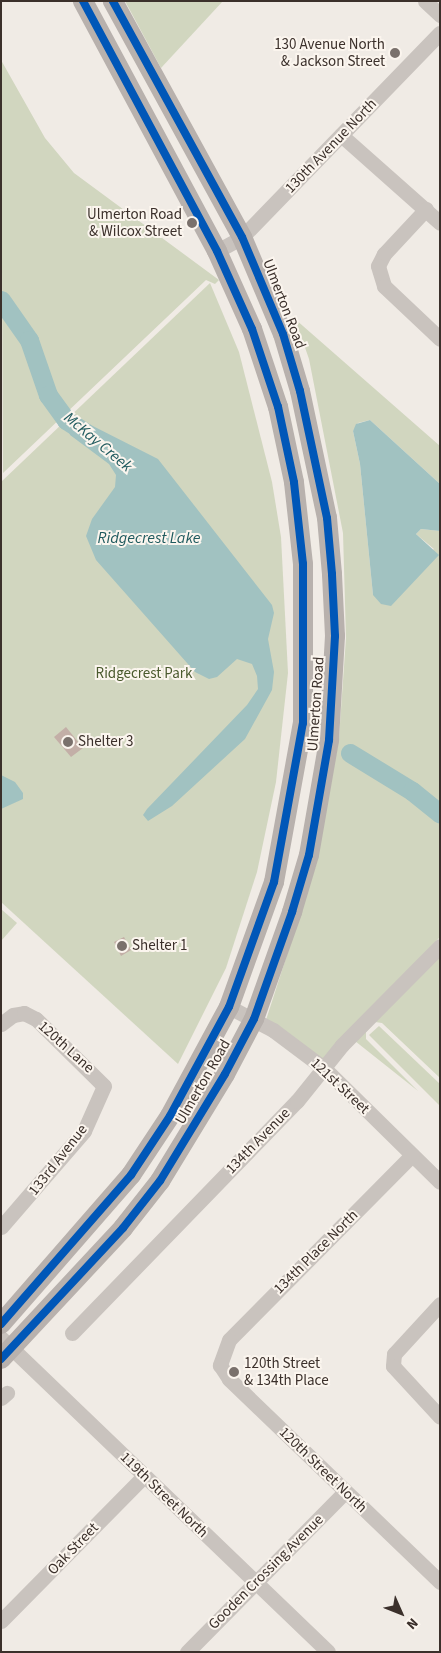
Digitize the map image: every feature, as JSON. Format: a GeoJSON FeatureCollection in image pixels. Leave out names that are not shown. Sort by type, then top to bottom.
{"type":"FeatureCollection","features":[{"type":"Feature","properties":{"kind":"main road","name":"Ulmerton Road"},"geometry":{"type":"LineString","coordinates":[[1,1324],[131,1175],[170,1116],[229,1007],[274,882],[288,819],[303,723],[306,638],[294,482],[278,408],[252,329],[216,251],[83,1]]}},
{"type":"Feature","properties":{"kind":"main road"},"geometry":{"type":"LineString","coordinates":[[98,1],[117,35],[144,59]]}},
{"type":"Feature","properties":{"kind":"main road","name":"Ulmerton Road"},"geometry":{"type":"LineString","coordinates":[[5,1348],[100,1254],[160,1180],[225,1074],[254,1019],[274,966],[309,855],[329,740],[334,636],[327,518],[313,447],[283,334],[242,237],[113,1]]}},
{"type":"Feature","properties":{"kind":"street"},"geometry":{"type":"LineString","coordinates":[[425,1],[440,15]]}},
{"type":"Feature","properties":{"kind":"street","name":"130th Avenue North"},"geometry":{"type":"LineString","coordinates":[[216,251],[242,237],[440,33]]}},
{"type":"Feature","properties":{"kind":"street"},"geometry":{"type":"LineString","coordinates":[[341,135],[440,223]]}},
{"type":"Feature","properties":{"kind":"street"},"geometry":{"type":"LineString","coordinates":[[426,209],[384,254],[378,266],[384,286],[440,339]]}},
{"type":"Feature","properties":{"kind":"street","name":"134th Avenue"},"geometry":{"type":"LineString","coordinates":[[72,1333],[325,1069],[342,1045],[440,946]]}},
{"type":"Feature","properties":{"kind":"street","name":"121st Street"},"geometry":{"type":"LineString","coordinates":[[229,1007],[254,1019],[325,1069],[440,1182]]}},
{"type":"Feature","properties":{"kind":"street","name":"120th Lane"},"geometry":{"type":"LineString","coordinates":[[1,1024],[13,1015],[24,1013],[36,1019],[104,1086]]}},
{"type":"Feature","properties":{"kind":"street","name":"133rd Avenue"},"geometry":{"type":"LineString","coordinates":[[1,1226],[84,1131],[104,1086]]}},
{"type":"Feature","properties":{"kind":"street","name":"134th Place North"},"geometry":{"type":"LineString","coordinates":[[223,1351],[229,1340],[412,1155]]}},
{"type":"Feature","properties":{"kind":"street"},"geometry":{"type":"LineString","coordinates":[[440,1304],[394,1354],[393,1366],[401,1379],[440,1417]]}},
{"type":"Feature","properties":{"kind":"street","name":"119th Street North"},"geometry":{"type":"LineString","coordinates":[[5,1348],[144,1476],[328,1652]]}},
{"type":"Feature","properties":{"kind":"street","name":"120th Street North"},"geometry":{"type":"LineString","coordinates":[[223,1351],[220,1365],[229,1379],[440,1582]]}},
{"type":"Feature","properties":{"kind":"street","name":"Oak Street"},"geometry":{"type":"LineString","coordinates":[[1,1621],[144,1476]]}},
{"type":"Feature","properties":{"kind":"street","name":"Gooden Crossing Avenue"},"geometry":{"type":"LineString","coordinates":[[187,1652],[345,1492]]}},
{"type":"Feature","properties":{"kind":"green space"},"geometry":{"type":"Polygon","coordinates":[[[125,1],[223,1],[161,68],[125,1]]]}},
{"type":"Feature","properties":{"kind":"green space"},"geometry":{"type":"Polygon","coordinates":[[[1,60],[45,138],[74,173],[219,280],[215,284],[206,280],[3,473],[1,60]]]}},
{"type":"Feature","properties":{"kind":"green space","name":"Ridgecrest Park"},"geometry":{"type":"Polygon","coordinates":[[[210,283],[239,352],[272,482],[281,537],[288,673],[276,782],[257,872],[226,968],[178,1064],[1,902],[1,482],[210,283]]]}},
{"type":"Feature","properties":{"kind":"green space"},"geometry":{"type":"Polygon","coordinates":[[[295,319],[440,446],[440,484],[370,420],[358,423],[353,431],[360,464],[373,595],[434,549],[416,534],[421,529],[440,531],[440,937],[322,1060],[266,1020],[317,862],[339,738],[346,638],[343,533],[309,359],[295,319]]]}},
{"type":"Feature","properties":{"kind":"green space"},"geometry":{"type":"Polygon","coordinates":[[[1,909],[17,923],[1,941],[1,909]]]}},
{"type":"Feature","properties":{"kind":"green space"},"geometry":{"type":"Polygon","coordinates":[[[440,955],[440,1078],[382,1023],[375,1022],[366,1032],[366,1039],[418,1091],[355,1041],[440,955]]]}},
{"type":"Feature","properties":{"kind":"green space"},"geometry":{"type":"Polygon","coordinates":[[[379,1026],[440,1084],[440,1106],[369,1035],[379,1026]]]}},
{"type":"Feature","properties":{"kind":"water","name":"Ridgecrest Lake"},"geometry":{"type":"Polygon","coordinates":[[[79,419],[158,459],[272,605],[274,613],[268,639],[274,672],[272,690],[245,739],[172,806],[148,821],[143,815],[147,809],[247,705],[258,689],[257,676],[252,664],[237,659],[217,677],[209,679],[195,672],[96,560],[86,536],[92,519],[115,487],[116,475],[109,464],[70,435],[66,420],[79,419]]]}},
{"type":"Feature","properties":{"kind":"water"},"geometry":{"type":"Polygon","coordinates":[[[370,420],[440,484],[440,531],[421,529],[416,534],[439,555],[391,606],[381,604],[373,595],[360,464],[353,431],[356,424],[370,420]]]}},
{"type":"Feature","properties":{"kind":"water"},"geometry":{"type":"Polygon","coordinates":[[[1,775],[15,782],[23,793],[23,799],[1,809],[1,775]]]}},
{"type":"Feature","properties":{"kind":"building","name":"Shelter 3"},"geometry":{"type":"Polygon","coordinates":[[[66,727],[83,748],[71,757],[54,737],[66,727]]]}},
{"type":"Feature","properties":{"kind":"building","name":"Shelter 1"},"geometry":{"type":"Polygon","coordinates":[[[124,937],[131,950],[121,956],[114,942],[124,937]]]}},
{"type":"Feature","properties":{"kind":"waterway","name":"McKay Creek"},"geometry":{"type":"LineString","coordinates":[[1,300],[29,340],[48,395],[66,420],[86,433]]}},
{"type":"Feature","properties":{"kind":"waterway","name":"McKay Creek"},"geometry":{"type":"LineString","coordinates":[[350,753],[412,791],[440,814]]}},
{"type":"Feature","properties":{"kind":"cycle path"},"geometry":{"type":"LineString","coordinates":[[1,1324],[131,1175],[170,1116],[229,1007],[274,882],[303,723],[303,564],[294,482],[278,407],[252,329],[217,251],[83,1]]}},
{"type":"Feature","properties":{"kind":"cycle path"},"geometry":{"type":"LineString","coordinates":[[1,1359],[123,1228],[160,1181],[225,1074],[254,1019],[292,912],[309,855],[329,740],[335,636],[332,574],[327,518],[300,391],[283,334],[242,237],[113,1]]}},
{"type":"Feature","properties":{"kind":"place","name":"130 Avenue North & Jackson Street"},"geometry":{"type":"Point","coordinates":[395,53]}},
{"type":"Feature","properties":{"kind":"place","name":"Ulmerton Road & Wilcox Street"},"geometry":{"type":"Point","coordinates":[192,223]}},
{"type":"Feature","properties":{"kind":"place","name":"Shelter 3"},"geometry":{"type":"Point","coordinates":[68,742]}},
{"type":"Feature","properties":{"kind":"place","name":"Shelter 1"},"geometry":{"type":"Point","coordinates":[122,946]}},
{"type":"Feature","properties":{"kind":"place","name":"120th Street & 134th Place"},"geometry":{"type":"Point","coordinates":[234,1372]}}]}
